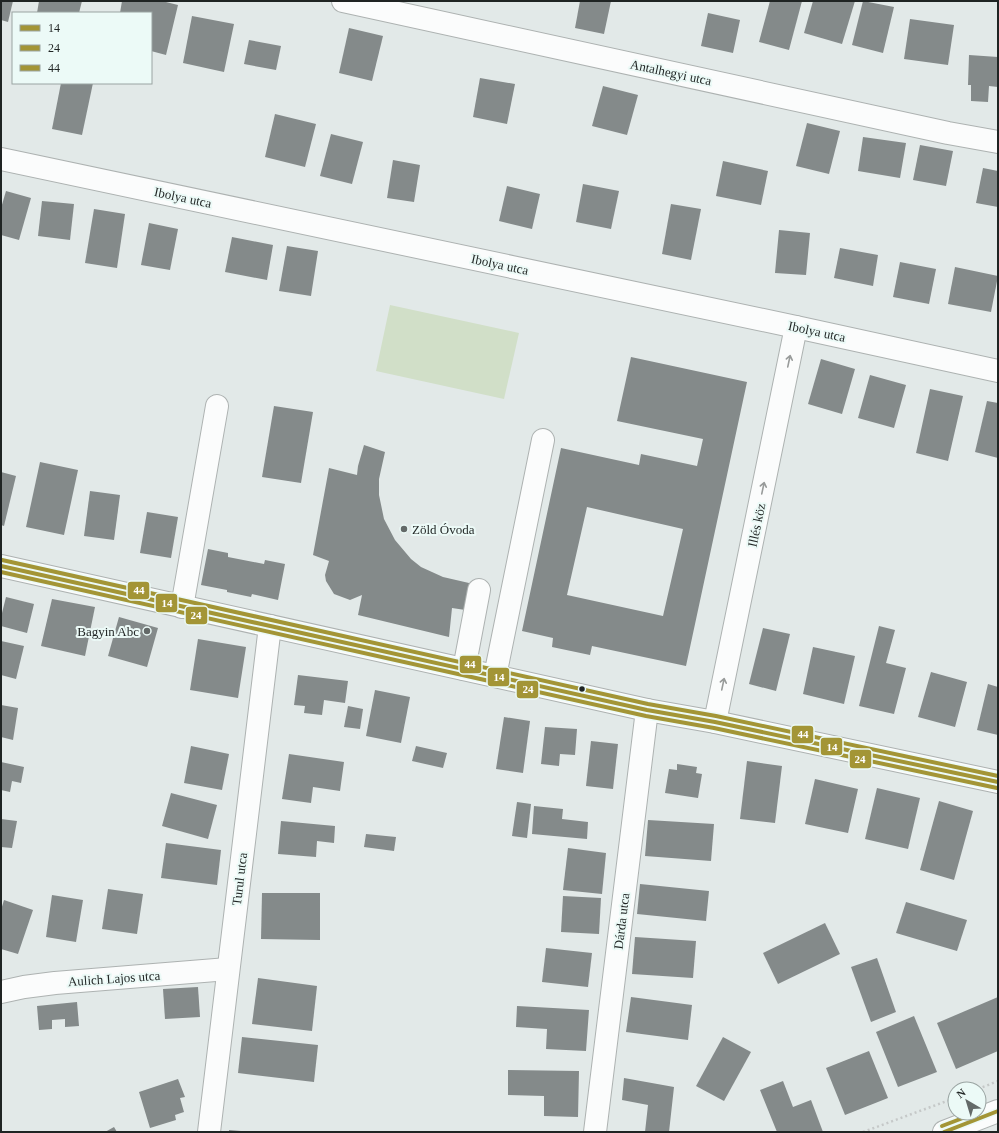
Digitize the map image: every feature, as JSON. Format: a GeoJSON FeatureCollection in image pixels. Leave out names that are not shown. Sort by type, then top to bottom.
{"type":"FeatureCollection","features":[{"type":"Feature","properties":{"kind":"street","name":"Antalhegyi utca"},"geometry":{"type":"LineString","coordinates":[[343,1],[940,131],[998,142]]}},
{"type":"Feature","properties":{"kind":"street","name":"Ibolya utca"},"geometry":{"type":"LineString","coordinates":[[1,159],[998,371]]}},
{"type":"Feature","properties":{"kind":"street","name":"Illés köz"},"geometry":{"type":"LineString","coordinates":[[715,722],[796,327]]}},
{"type":"Feature","properties":{"kind":"street"},"geometry":{"type":"LineString","coordinates":[[182,607],[217,406]]}},
{"type":"Feature","properties":{"kind":"street"},"geometry":{"type":"LineString","coordinates":[[495,676],[543,440]]}},
{"type":"Feature","properties":{"kind":"street"},"geometry":{"type":"LineString","coordinates":[[1,566],[647,710],[715,722],[998,782]]}},
{"type":"Feature","properties":{"kind":"street"},"geometry":{"type":"LineString","coordinates":[[464,669],[479,590]]}},
{"type":"Feature","properties":{"kind":"street","name":"Turul utca"},"geometry":{"type":"LineString","coordinates":[[209,1132],[270,626]]}},
{"type":"Feature","properties":{"kind":"street","name":"Dárda utca"},"geometry":{"type":"LineString","coordinates":[[595,1132],[647,710]]}},
{"type":"Feature","properties":{"kind":"street","name":"Aulich Lajos utca"},"geometry":{"type":"LineString","coordinates":[[1,992],[24,986],[228,969]]}},
{"type":"Feature","properties":{"kind":"street"},"geometry":{"type":"LineString","coordinates":[[944,1132],[998,1111]]}},
{"type":"Feature","properties":{"kind":"path"},"geometry":{"type":"LineString","coordinates":[[987,1085],[998,1081]]}},
{"type":"Feature","properties":{"kind":"path"},"geometry":{"type":"LineString","coordinates":[[863,1132],[947,1101]]}},
{"type":"Feature","properties":{"kind":"green space"},"geometry":{"type":"Polygon","coordinates":[[[390,305],[519,333],[504,399],[376,371],[390,305]]]}},
{"type":"Feature","properties":{"kind":"building"},"geometry":{"type":"Polygon","coordinates":[[[1,1],[13,1],[8,22],[1,20],[1,1]]]}},
{"type":"Feature","properties":{"kind":"building"},"geometry":{"type":"Polygon","coordinates":[[[39,1],[82,1],[79,12],[37,12],[39,1]]]}},
{"type":"Feature","properties":{"kind":"building"},"geometry":{"type":"Polygon","coordinates":[[[122,1],[162,1],[178,5],[166,55],[152,51],[152,12],[120,12],[122,1]]]}},
{"type":"Feature","properties":{"kind":"building"},"geometry":{"type":"Polygon","coordinates":[[[580,1],[611,1],[604,34],[575,28],[580,1]]]}},
{"type":"Feature","properties":{"kind":"building"},"geometry":{"type":"Polygon","coordinates":[[[770,1],[802,1],[789,50],[759,42],[770,1]]]}},
{"type":"Feature","properties":{"kind":"building"},"geometry":{"type":"Polygon","coordinates":[[[813,1],[855,1],[842,44],[804,33],[813,1]]]}},
{"type":"Feature","properties":{"kind":"building"},"geometry":{"type":"Polygon","coordinates":[[[863,1],[894,7],[883,53],[852,45],[863,1]]]}},
{"type":"Feature","properties":{"kind":"building"},"geometry":{"type":"Polygon","coordinates":[[[708,13],[740,20],[733,53],[701,46],[708,13]]]}},
{"type":"Feature","properties":{"kind":"building"},"geometry":{"type":"Polygon","coordinates":[[[192,16],[234,24],[224,72],[183,63],[192,16]]]}},
{"type":"Feature","properties":{"kind":"building"},"geometry":{"type":"Polygon","coordinates":[[[910,19],[954,25],[948,65],[904,59],[910,19]]]}},
{"type":"Feature","properties":{"kind":"building"},"geometry":{"type":"Polygon","coordinates":[[[349,28],[383,36],[372,81],[339,73],[349,28]]]}},
{"type":"Feature","properties":{"kind":"building"},"geometry":{"type":"Polygon","coordinates":[[[249,40],[281,46],[276,70],[244,64],[249,40]]]}},
{"type":"Feature","properties":{"kind":"building"},"geometry":{"type":"Polygon","coordinates":[[[969,55],[998,57],[998,87],[989,86],[988,102],[971,101],[971,85],[968,85],[969,55]]]}},
{"type":"Feature","properties":{"kind":"building"},"geometry":{"type":"Polygon","coordinates":[[[480,78],[515,84],[507,124],[473,117],[480,78]]]}},
{"type":"Feature","properties":{"kind":"building"},"geometry":{"type":"Polygon","coordinates":[[[61,84],[93,84],[82,135],[52,129],[61,84]]]}},
{"type":"Feature","properties":{"kind":"building"},"geometry":{"type":"Polygon","coordinates":[[[603,86],[638,95],[627,135],[592,126],[603,86]]]}},
{"type":"Feature","properties":{"kind":"building"},"geometry":{"type":"Polygon","coordinates":[[[275,114],[316,124],[305,167],[265,157],[275,114]]]}},
{"type":"Feature","properties":{"kind":"building"},"geometry":{"type":"Polygon","coordinates":[[[807,123],[840,131],[829,174],[796,166],[807,123]]]}},
{"type":"Feature","properties":{"kind":"building"},"geometry":{"type":"Polygon","coordinates":[[[331,134],[363,142],[352,184],[320,176],[331,134]]]}},
{"type":"Feature","properties":{"kind":"building"},"geometry":{"type":"Polygon","coordinates":[[[863,137],[906,143],[900,178],[858,171],[863,137]]]}},
{"type":"Feature","properties":{"kind":"building"},"geometry":{"type":"Polygon","coordinates":[[[920,145],[953,151],[946,186],[913,180],[920,145]]]}},
{"type":"Feature","properties":{"kind":"building"},"geometry":{"type":"Polygon","coordinates":[[[393,160],[420,165],[414,202],[387,198],[393,160]]]}},
{"type":"Feature","properties":{"kind":"building"},"geometry":{"type":"Polygon","coordinates":[[[723,161],[768,171],[761,205],[716,196],[723,161]]]}},
{"type":"Feature","properties":{"kind":"building"},"geometry":{"type":"Polygon","coordinates":[[[983,168],[998,171],[998,207],[976,203],[983,168]]]}},
{"type":"Feature","properties":{"kind":"building"},"geometry":{"type":"Polygon","coordinates":[[[583,184],[619,191],[611,229],[576,222],[583,184]]]}},
{"type":"Feature","properties":{"kind":"building"},"geometry":{"type":"Polygon","coordinates":[[[507,186],[540,194],[532,229],[499,221],[507,186]]]}},
{"type":"Feature","properties":{"kind":"building"},"geometry":{"type":"Polygon","coordinates":[[[6,191],[31,198],[19,240],[1,235],[1,208],[6,191]]]}},
{"type":"Feature","properties":{"kind":"building"},"geometry":{"type":"Polygon","coordinates":[[[42,201],[74,204],[70,240],[38,236],[42,201]]]}},
{"type":"Feature","properties":{"kind":"building"},"geometry":{"type":"Polygon","coordinates":[[[671,204],[701,209],[691,260],[662,254],[671,204]]]}},
{"type":"Feature","properties":{"kind":"building"},"geometry":{"type":"Polygon","coordinates":[[[94,209],[125,214],[117,268],[85,263],[94,209]]]}},
{"type":"Feature","properties":{"kind":"building"},"geometry":{"type":"Polygon","coordinates":[[[149,223],[178,229],[170,270],[141,265],[149,223]]]}},
{"type":"Feature","properties":{"kind":"building"},"geometry":{"type":"Polygon","coordinates":[[[779,230],[810,233],[806,275],[775,273],[779,230]]]}},
{"type":"Feature","properties":{"kind":"building"},"geometry":{"type":"Polygon","coordinates":[[[232,237],[273,245],[267,280],[225,272],[232,237]]]}},
{"type":"Feature","properties":{"kind":"building"},"geometry":{"type":"Polygon","coordinates":[[[287,246],[318,251],[311,296],[279,291],[287,246]]]}},
{"type":"Feature","properties":{"kind":"building"},"geometry":{"type":"Polygon","coordinates":[[[840,248],[878,255],[873,286],[834,278],[840,248]]]}},
{"type":"Feature","properties":{"kind":"building"},"geometry":{"type":"Polygon","coordinates":[[[900,262],[936,269],[929,304],[893,297],[900,262]]]}},
{"type":"Feature","properties":{"kind":"building"},"geometry":{"type":"Polygon","coordinates":[[[955,267],[998,276],[991,312],[948,304],[955,267]]]}},
{"type":"Feature","properties":{"kind":"building"},"geometry":{"type":"Polygon","coordinates":[[[631,357],[747,382],[686,666],[592,646],[590,655],[552,647],[553,638],[522,631],[561,448],[639,465],[641,454],[697,466],[703,439],[617,421],[631,357]],[[587,507],[567,595],[663,616],[683,529],[587,507]]]}},
{"type":"Feature","properties":{"kind":"building"},"geometry":{"type":"Polygon","coordinates":[[[821,359],[855,369],[842,414],[808,404],[821,359]]]}},
{"type":"Feature","properties":{"kind":"building"},"geometry":{"type":"Polygon","coordinates":[[[870,375],[906,385],[894,428],[858,418],[870,375]]]}},
{"type":"Feature","properties":{"kind":"building"},"geometry":{"type":"Polygon","coordinates":[[[930,389],[963,396],[948,461],[916,453],[930,389]]]}},
{"type":"Feature","properties":{"kind":"building"},"geometry":{"type":"Polygon","coordinates":[[[987,401],[998,403],[998,458],[975,452],[987,401]]]}},
{"type":"Feature","properties":{"kind":"building"},"geometry":{"type":"Polygon","coordinates":[[[274,406],[313,412],[301,483],[262,477],[274,406]]]}},
{"type":"Feature","properties":{"kind":"building"},"geometry":{"type":"Polygon","coordinates":[[[364,445],[385,452],[379,479],[379,495],[384,519],[395,540],[411,559],[421,567],[443,577],[469,583],[472,611],[452,608],[449,637],[358,615],[362,595],[350,600],[334,594],[326,581],[325,575],[329,561],[313,555],[329,468],[357,475],[364,445]]]}},
{"type":"Feature","properties":{"kind":"building"},"geometry":{"type":"Polygon","coordinates":[[[40,462],[78,470],[64,535],[26,527],[40,462]]]}},
{"type":"Feature","properties":{"kind":"building"},"geometry":{"type":"Polygon","coordinates":[[[1,472],[16,476],[4,526],[1,525],[1,472]]]}},
{"type":"Feature","properties":{"kind":"building"},"geometry":{"type":"Polygon","coordinates":[[[90,491],[120,495],[114,540],[84,536],[90,491]]]}},
{"type":"Feature","properties":{"kind":"building"},"geometry":{"type":"Polygon","coordinates":[[[147,512],[178,517],[171,558],[140,553],[147,512]]]}},
{"type":"Feature","properties":{"kind":"building"},"geometry":{"type":"Polygon","coordinates":[[[208,549],[228,553],[228,557],[264,564],[265,560],[285,564],[278,600],[252,594],[251,597],[227,592],[227,590],[201,585],[208,549]]]}},
{"type":"Feature","properties":{"kind":"building"},"geometry":{"type":"Polygon","coordinates":[[[6,597],[34,604],[27,633],[1,626],[1,617],[6,597]]]}},
{"type":"Feature","properties":{"kind":"building"},"geometry":{"type":"Polygon","coordinates":[[[52,599],[95,607],[85,656],[41,646],[52,599]]]}},
{"type":"Feature","properties":{"kind":"building"},"geometry":{"type":"Polygon","coordinates":[[[119,617],[158,628],[147,667],[108,656],[119,617]]]}},
{"type":"Feature","properties":{"kind":"building"},"geometry":{"type":"Polygon","coordinates":[[[879,626],[895,630],[886,663],[906,668],[894,714],[859,706],[879,626]]]}},
{"type":"Feature","properties":{"kind":"building"},"geometry":{"type":"Polygon","coordinates":[[[763,628],[790,634],[776,691],[749,684],[763,628]]]}},
{"type":"Feature","properties":{"kind":"building"},"geometry":{"type":"Polygon","coordinates":[[[198,639],[246,647],[238,698],[190,690],[198,639]]]}},
{"type":"Feature","properties":{"kind":"building"},"geometry":{"type":"Polygon","coordinates":[[[1,641],[24,646],[16,679],[1,675],[1,641]]]}},
{"type":"Feature","properties":{"kind":"building"},"geometry":{"type":"Polygon","coordinates":[[[813,647],[855,656],[844,704],[803,694],[813,647]]]}},
{"type":"Feature","properties":{"kind":"building"},"geometry":{"type":"Polygon","coordinates":[[[931,672],[967,682],[955,727],[918,717],[931,672]]]}},
{"type":"Feature","properties":{"kind":"building"},"geometry":{"type":"Polygon","coordinates":[[[298,675],[348,681],[345,703],[324,700],[322,715],[304,713],[305,706],[294,705],[298,675]]]}},
{"type":"Feature","properties":{"kind":"building"},"geometry":{"type":"Polygon","coordinates":[[[988,684],[998,687],[998,735],[977,730],[988,684]]]}},
{"type":"Feature","properties":{"kind":"building"},"geometry":{"type":"Polygon","coordinates":[[[375,690],[410,697],[401,743],[366,736],[375,690]]]}},
{"type":"Feature","properties":{"kind":"building"},"geometry":{"type":"Polygon","coordinates":[[[1,705],[18,708],[13,740],[1,737],[1,705]]]}},
{"type":"Feature","properties":{"kind":"building"},"geometry":{"type":"Polygon","coordinates":[[[348,706],[363,709],[360,729],[344,727],[348,706]]]}},
{"type":"Feature","properties":{"kind":"building"},"geometry":{"type":"Polygon","coordinates":[[[504,717],[530,721],[523,773],[496,769],[504,717]]]}},
{"type":"Feature","properties":{"kind":"building"},"geometry":{"type":"Polygon","coordinates":[[[545,727],[577,729],[575,755],[560,754],[559,766],[541,764],[545,727]]]}},
{"type":"Feature","properties":{"kind":"building"},"geometry":{"type":"Polygon","coordinates":[[[591,741],[618,744],[613,789],[586,786],[591,741]]]}},
{"type":"Feature","properties":{"kind":"building"},"geometry":{"type":"Polygon","coordinates":[[[191,746],[229,754],[222,790],[184,783],[191,746]]]}},
{"type":"Feature","properties":{"kind":"building"},"geometry":{"type":"Polygon","coordinates":[[[416,746],[447,753],[443,768],[412,761],[416,746]]]}},
{"type":"Feature","properties":{"kind":"building"},"geometry":{"type":"Polygon","coordinates":[[[289,754],[344,762],[340,791],[313,787],[311,803],[282,799],[289,754]]]}},
{"type":"Feature","properties":{"kind":"building"},"geometry":{"type":"Polygon","coordinates":[[[747,761],[782,766],[775,823],[740,819],[747,761]]]}},
{"type":"Feature","properties":{"kind":"building"},"geometry":{"type":"Polygon","coordinates":[[[1,762],[24,767],[21,783],[12,781],[10,792],[1,790],[1,762]]]}},
{"type":"Feature","properties":{"kind":"building"},"geometry":{"type":"Polygon","coordinates":[[[677,764],[697,767],[696,773],[702,774],[698,798],[665,793],[669,769],[677,770],[677,764]]]}},
{"type":"Feature","properties":{"kind":"building"},"geometry":{"type":"Polygon","coordinates":[[[815,779],[858,789],[848,833],[805,824],[815,779]]]}},
{"type":"Feature","properties":{"kind":"building"},"geometry":{"type":"Polygon","coordinates":[[[877,788],[920,798],[908,849],[865,839],[877,788]]]}},
{"type":"Feature","properties":{"kind":"building"},"geometry":{"type":"Polygon","coordinates":[[[171,793],[217,805],[208,839],[162,826],[171,793]]]}},
{"type":"Feature","properties":{"kind":"building"},"geometry":{"type":"Polygon","coordinates":[[[939,801],[973,811],[954,880],[920,870],[939,801]]]}},
{"type":"Feature","properties":{"kind":"building"},"geometry":{"type":"Polygon","coordinates":[[[517,802],[531,804],[527,838],[512,836],[517,802]]]}},
{"type":"Feature","properties":{"kind":"building"},"geometry":{"type":"Polygon","coordinates":[[[534,806],[563,809],[562,819],[588,822],[587,839],[532,834],[534,806]]]}},
{"type":"Feature","properties":{"kind":"building"},"geometry":{"type":"Polygon","coordinates":[[[1,819],[17,821],[12,848],[1,847],[1,819]]]}},
{"type":"Feature","properties":{"kind":"building"},"geometry":{"type":"Polygon","coordinates":[[[648,820],[714,824],[711,861],[645,856],[648,820]]]}},
{"type":"Feature","properties":{"kind":"building"},"geometry":{"type":"Polygon","coordinates":[[[281,821],[335,826],[334,843],[317,841],[316,857],[278,854],[281,821]]]}},
{"type":"Feature","properties":{"kind":"building"},"geometry":{"type":"Polygon","coordinates":[[[366,834],[396,837],[394,851],[364,847],[366,834]]]}},
{"type":"Feature","properties":{"kind":"building"},"geometry":{"type":"Polygon","coordinates":[[[166,843],[221,850],[217,885],[161,878],[166,843]]]}},
{"type":"Feature","properties":{"kind":"building"},"geometry":{"type":"Polygon","coordinates":[[[568,848],[606,853],[602,894],[563,890],[568,848]]]}},
{"type":"Feature","properties":{"kind":"building"},"geometry":{"type":"Polygon","coordinates":[[[640,884],[709,891],[706,921],[637,914],[640,884]]]}},
{"type":"Feature","properties":{"kind":"building"},"geometry":{"type":"Polygon","coordinates":[[[108,889],[143,894],[137,934],[102,929],[108,889]]]}},
{"type":"Feature","properties":{"kind":"building"},"geometry":{"type":"Polygon","coordinates":[[[262,893],[320,893],[320,940],[261,939],[262,893]]]}},
{"type":"Feature","properties":{"kind":"building"},"geometry":{"type":"Polygon","coordinates":[[[52,895],[83,900],[76,942],[46,937],[52,895]]]}},
{"type":"Feature","properties":{"kind":"building"},"geometry":{"type":"Polygon","coordinates":[[[563,896],[601,898],[599,934],[561,932],[563,896]]]}},
{"type":"Feature","properties":{"kind":"building"},"geometry":{"type":"Polygon","coordinates":[[[4,900],[33,910],[18,954],[1,949],[1,910],[4,900]]]}},
{"type":"Feature","properties":{"kind":"building"},"geometry":{"type":"Polygon","coordinates":[[[906,902],[967,920],[957,951],[896,933],[906,902]]]}},
{"type":"Feature","properties":{"kind":"building"},"geometry":{"type":"Polygon","coordinates":[[[825,923],[840,954],[778,984],[763,953],[825,923]]]}},
{"type":"Feature","properties":{"kind":"building"},"geometry":{"type":"Polygon","coordinates":[[[635,937],[696,941],[693,978],[632,974],[635,937]]]}},
{"type":"Feature","properties":{"kind":"building"},"geometry":{"type":"Polygon","coordinates":[[[546,948],[592,953],[588,987],[542,982],[546,948]]]}},
{"type":"Feature","properties":{"kind":"building"},"geometry":{"type":"Polygon","coordinates":[[[877,958],[896,1012],[871,1022],[851,967],[877,958]]]}},
{"type":"Feature","properties":{"kind":"building"},"geometry":{"type":"Polygon","coordinates":[[[258,978],[317,986],[312,1031],[252,1024],[258,978]]]}},
{"type":"Feature","properties":{"kind":"building"},"geometry":{"type":"Polygon","coordinates":[[[198,987],[200,1017],[165,1019],[163,989],[198,987]]]}},
{"type":"Feature","properties":{"kind":"building"},"geometry":{"type":"Polygon","coordinates":[[[631,997],[692,1005],[688,1040],[626,1032],[631,997]]]}},
{"type":"Feature","properties":{"kind":"building"},"geometry":{"type":"Polygon","coordinates":[[[998,997],[998,1051],[956,1069],[937,1023],[998,997]]]}},
{"type":"Feature","properties":{"kind":"building"},"geometry":{"type":"Polygon","coordinates":[[[77,1002],[79,1026],[65,1027],[65,1019],[52,1020],[52,1029],[39,1030],[37,1006],[77,1002]]]}},
{"type":"Feature","properties":{"kind":"building"},"geometry":{"type":"Polygon","coordinates":[[[517,1006],[589,1010],[586,1051],[546,1049],[547,1029],[516,1027],[517,1006]]]}},
{"type":"Feature","properties":{"kind":"building"},"geometry":{"type":"Polygon","coordinates":[[[914,1016],[937,1072],[898,1087],[876,1032],[914,1016]]]}},
{"type":"Feature","properties":{"kind":"building"},"geometry":{"type":"Polygon","coordinates":[[[242,1037],[318,1045],[314,1082],[238,1073],[242,1037]]]}},
{"type":"Feature","properties":{"kind":"building"},"geometry":{"type":"Polygon","coordinates":[[[723,1037],[751,1052],[724,1101],[696,1086],[723,1037]]]}},
{"type":"Feature","properties":{"kind":"building"},"geometry":{"type":"Polygon","coordinates":[[[869,1051],[888,1098],[845,1115],[826,1068],[869,1051]]]}},
{"type":"Feature","properties":{"kind":"building"},"geometry":{"type":"Polygon","coordinates":[[[508,1070],[579,1071],[578,1117],[544,1116],[544,1096],[508,1095],[508,1070]]]}},
{"type":"Feature","properties":{"kind":"building"},"geometry":{"type":"Polygon","coordinates":[[[624,1078],[674,1087],[669,1132],[645,1132],[648,1105],[622,1100],[624,1078]]]}},
{"type":"Feature","properties":{"kind":"building"},"geometry":{"type":"Polygon","coordinates":[[[178,1079],[185,1097],[180,1098],[184,1112],[175,1115],[176,1120],[150,1128],[139,1092],[178,1079]]]}},
{"type":"Feature","properties":{"kind":"building"},"geometry":{"type":"Polygon","coordinates":[[[783,1081],[793,1107],[811,1100],[823,1132],[777,1132],[760,1090],[783,1081]]]}},
{"type":"Feature","properties":{"kind":"building"},"geometry":{"type":"Polygon","coordinates":[[[114,1127],[117,1132],[105,1132],[114,1127]]]}},
{"type":"Feature","properties":{"kind":"building"},"geometry":{"type":"Polygon","coordinates":[[[229,1130],[241,1131],[241,1132],[229,1132],[229,1130]]]}},
{"type":"Feature","properties":{"kind":"transit line","name":"44"},"geometry":{"type":"LineString","coordinates":[[2,560],[648,704],[716,716],[998,776]]}},
{"type":"Feature","properties":{"kind":"transit line","name":"14"},"geometry":{"type":"LineString","coordinates":[[1,566],[647,710],[715,722],[998,782]]}},
{"type":"Feature","properties":{"kind":"transit line","name":"24"},"geometry":{"type":"LineString","coordinates":[[1,572],[646,716],[714,728],[997,788]]}},
{"type":"Feature","properties":{"kind":"transit line","name":"14"},"geometry":{"type":"LineString","coordinates":[[944,1132],[998,1111]]}},
{"type":"Feature","properties":{"kind":"transit line","name":"44"},"geometry":{"type":"LineString","coordinates":[[942,1126],[955,1121]]}},
{"type":"Feature","properties":{"kind":"place","name":"Zöld Óvoda"},"geometry":{"type":"Point","coordinates":[404,529]}},
{"type":"Feature","properties":{"kind":"place","name":"Bagyin Abc"},"geometry":{"type":"Point","coordinates":[147,631]}}]}
